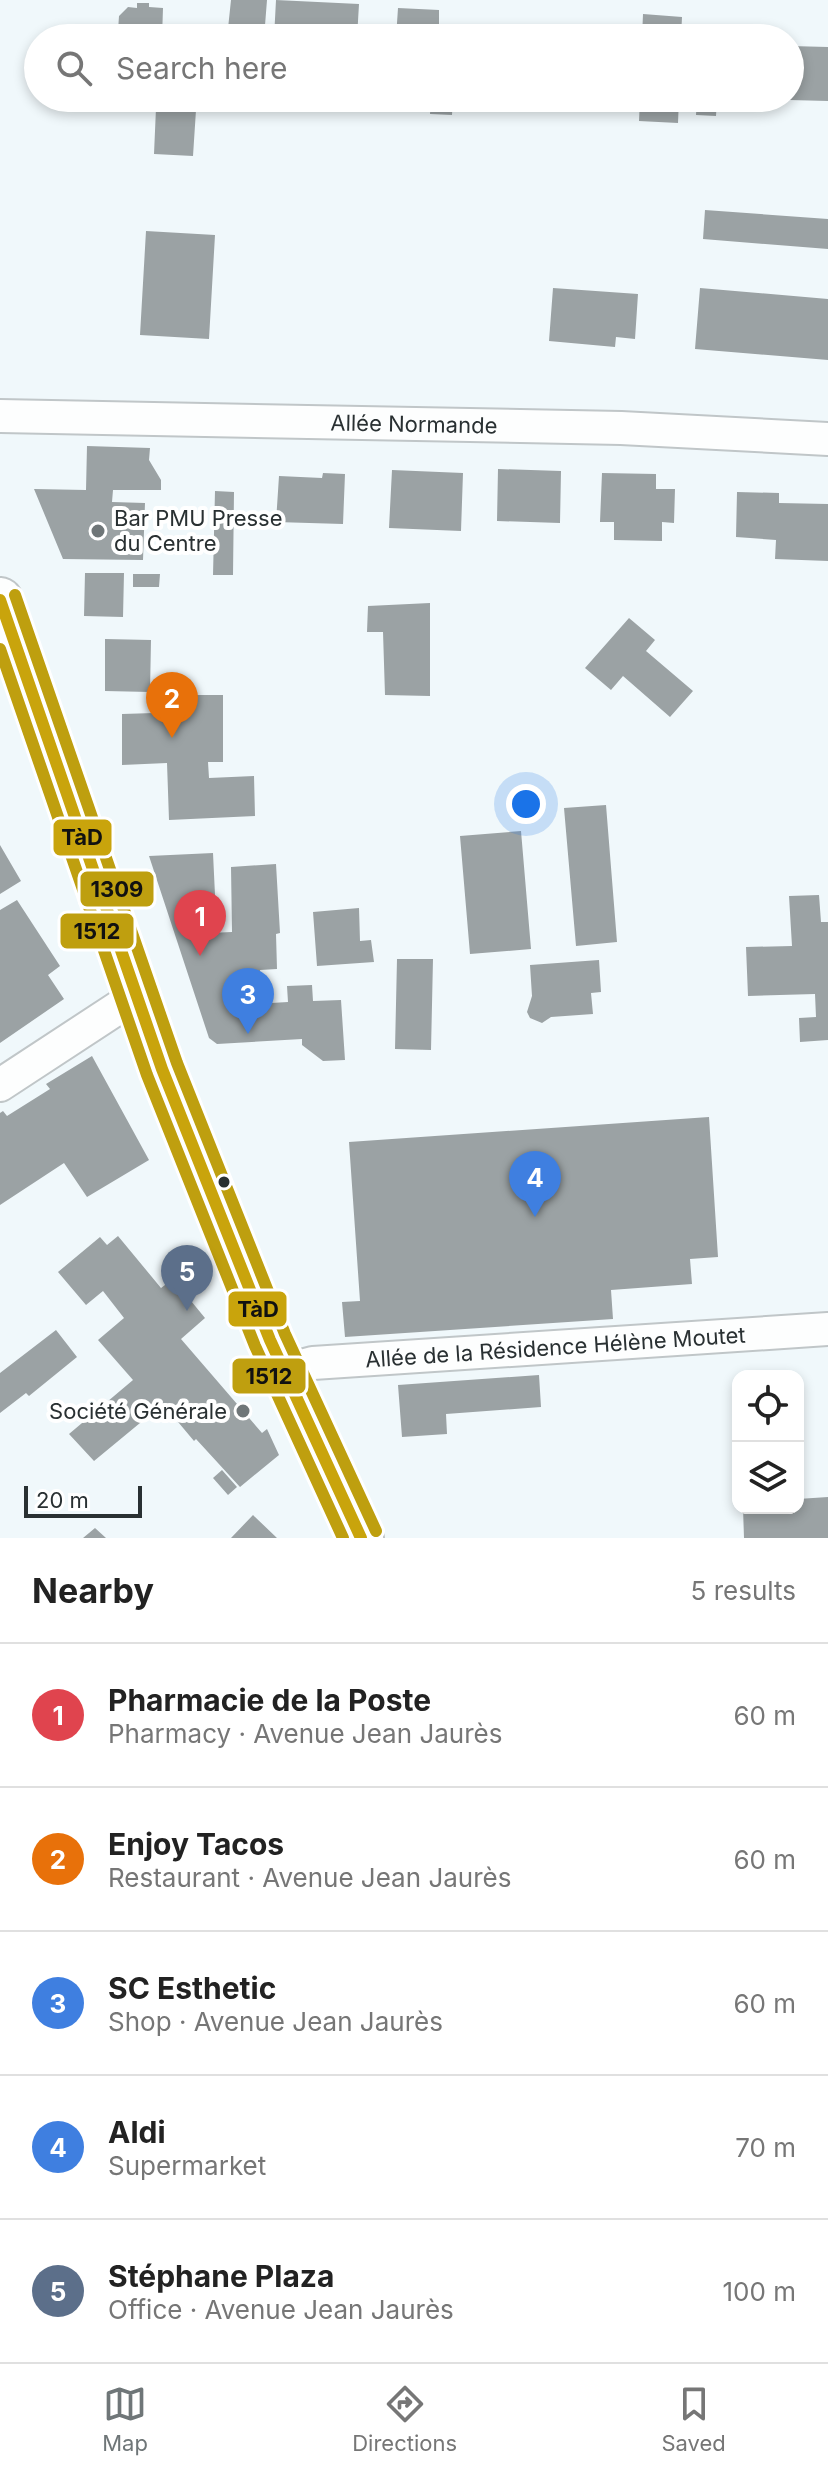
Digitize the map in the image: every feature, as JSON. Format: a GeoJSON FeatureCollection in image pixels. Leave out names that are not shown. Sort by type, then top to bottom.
{"type":"FeatureCollection","features":[{"type":"Feature","properties":{"kind":"street","name":"Allée Normande"},"geometry":{"type":"LineString","coordinates":[[0,416],[621,428],[828,439]]}},
{"type":"Feature","properties":{"kind":"street"},"geometry":{"type":"LineString","coordinates":[[0,600],[173,1098],[283,1371],[361,1538]]}},
{"type":"Feature","properties":{"kind":"street"},"geometry":{"type":"LineString","coordinates":[[0,1085],[136,996]]}},
{"type":"Feature","properties":{"kind":"street","name":"Allée de la Résidence Hélène Moutet"},"geometry":{"type":"LineString","coordinates":[[283,1371],[313,1363],[828,1329]]}},
{"type":"Feature","properties":{"kind":"building"},"geometry":{"type":"Polygon","coordinates":[[[231,0],[267,0],[265,24],[228,24],[231,0]]]}},
{"type":"Feature","properties":{"kind":"building"},"geometry":{"type":"Polygon","coordinates":[[[276,0],[359,4],[358,24],[275,24],[276,0]]]}},
{"type":"Feature","properties":{"kind":"building"},"geometry":{"type":"Polygon","coordinates":[[[137,3],[149,3],[149,7],[163,8],[162,24],[118,24],[119,16],[128,7],[137,8],[137,3]]]}},
{"type":"Feature","properties":{"kind":"building"},"geometry":{"type":"Polygon","coordinates":[[[398,8],[439,10],[439,24],[397,24],[398,8]]]}},
{"type":"Feature","properties":{"kind":"building"},"geometry":{"type":"Polygon","coordinates":[[[643,14],[682,17],[682,24],[643,24],[643,14]]]}},
{"type":"Feature","properties":{"kind":"building"},"geometry":{"type":"Polygon","coordinates":[[[804,46],[828,47],[828,101],[804,100],[804,46]]]}},
{"type":"Feature","properties":{"kind":"building"},"geometry":{"type":"Polygon","coordinates":[[[156,112],[196,112],[193,156],[154,154],[156,112]]]}},
{"type":"Feature","properties":{"kind":"building"},"geometry":{"type":"Polygon","coordinates":[[[430,112],[452,112],[452,115],[430,112]]]}},
{"type":"Feature","properties":{"kind":"building"},"geometry":{"type":"Polygon","coordinates":[[[639,112],[678,112],[678,123],[639,121],[639,112]]]}},
{"type":"Feature","properties":{"kind":"building"},"geometry":{"type":"Polygon","coordinates":[[[696,112],[716,112],[716,116],[696,115],[696,112]]]}},
{"type":"Feature","properties":{"kind":"building"},"geometry":{"type":"Polygon","coordinates":[[[705,210],[828,219],[828,249],[703,239],[705,210]]]}},
{"type":"Feature","properties":{"kind":"building"},"geometry":{"type":"Polygon","coordinates":[[[146,231],[215,235],[209,339],[140,335],[146,231]]]}},
{"type":"Feature","properties":{"kind":"building"},"geometry":{"type":"Polygon","coordinates":[[[553,288],[638,294],[635,339],[616,337],[615,347],[549,341],[553,288]]]}},
{"type":"Feature","properties":{"kind":"building"},"geometry":{"type":"Polygon","coordinates":[[[700,288],[828,299],[828,360],[695,349],[700,288]]]}},
{"type":"Feature","properties":{"kind":"building","name":"Bar PMU Presse du Centre"},"geometry":{"type":"Polygon","coordinates":[[[87,446],[150,448],[149,460],[161,480],[161,490],[113,490],[112,502],[145,503],[143,560],[63,559],[34,489],[86,490],[87,446]]]}},
{"type":"Feature","properties":{"kind":"building"},"geometry":{"type":"Polygon","coordinates":[[[498,469],[561,471],[560,523],[497,521],[498,469]]]}},
{"type":"Feature","properties":{"kind":"building"},"geometry":{"type":"Polygon","coordinates":[[[392,470],[463,473],[461,531],[389,528],[392,470]]]}},
{"type":"Feature","properties":{"kind":"building"},"geometry":{"type":"Polygon","coordinates":[[[323,473],[345,474],[343,524],[276,522],[279,476],[322,478],[323,473]]]}},
{"type":"Feature","properties":{"kind":"building"},"geometry":{"type":"Polygon","coordinates":[[[602,473],[656,474],[656,489],[675,489],[674,523],[662,522],[662,541],[614,540],[614,522],[600,522],[602,473]]]}},
{"type":"Feature","properties":{"kind":"building"},"geometry":{"type":"Polygon","coordinates":[[[215,491],[234,492],[233,575],[213,575],[215,491]]]}},
{"type":"Feature","properties":{"kind":"building"},"geometry":{"type":"Polygon","coordinates":[[[737,492],[779,493],[779,503],[828,504],[828,561],[775,559],[776,540],[736,537],[737,492]]]}},
{"type":"Feature","properties":{"kind":"building"},"geometry":{"type":"Polygon","coordinates":[[[85,573],[124,573],[123,617],[84,616],[85,573]]]}},
{"type":"Feature","properties":{"kind":"building"},"geometry":{"type":"Polygon","coordinates":[[[133,574],[160,574],[159,587],[133,587],[133,574]]]}},
{"type":"Feature","properties":{"kind":"building"},"geometry":{"type":"Polygon","coordinates":[[[430,603],[430,696],[385,695],[383,632],[367,632],[368,606],[430,603]]]}},
{"type":"Feature","properties":{"kind":"building"},"geometry":{"type":"Polygon","coordinates":[[[629,618],[655,640],[646,651],[693,691],[670,717],[623,676],[611,690],[585,668],[629,618]]]}},
{"type":"Feature","properties":{"kind":"building"},"geometry":{"type":"Polygon","coordinates":[[[105,639],[151,640],[150,692],[105,691],[105,639]]]}},
{"type":"Feature","properties":{"kind":"building"},"geometry":{"type":"Polygon","coordinates":[[[154,695],[223,695],[223,762],[208,762],[209,778],[254,776],[255,816],[169,820],[167,763],[122,765],[122,714],[154,713],[154,695]]]}},
{"type":"Feature","properties":{"kind":"building"},"geometry":{"type":"Polygon","coordinates":[[[606,805],[617,942],[576,946],[564,808],[606,805]]]}},
{"type":"Feature","properties":{"kind":"building"},"geometry":{"type":"Polygon","coordinates":[[[521,831],[531,949],[470,954],[460,836],[521,831]]]}},
{"type":"Feature","properties":{"kind":"building"},"geometry":{"type":"Polygon","coordinates":[[[0,845],[21,881],[0,894],[0,845]]]}},
{"type":"Feature","properties":{"kind":"building"},"geometry":{"type":"Polygon","coordinates":[[[213,853],[215,895],[207,895],[210,933],[232,932],[231,867],[276,864],[280,933],[276,934],[277,969],[260,970],[261,990],[252,991],[252,1004],[288,1002],[287,986],[312,985],[313,1001],[341,1000],[345,1060],[323,1061],[302,1045],[302,1039],[217,1044],[209,1038],[149,856],[213,853]]]}},
{"type":"Feature","properties":{"kind":"building"},"geometry":{"type":"Polygon","coordinates":[[[819,895],[821,922],[828,922],[828,1040],[800,1042],[799,1018],[816,1017],[815,994],[748,996],[746,947],[792,946],[789,896],[819,895]]]}},
{"type":"Feature","properties":{"kind":"building"},"geometry":{"type":"Polygon","coordinates":[[[17,900],[60,966],[48,975],[64,999],[0,1043],[0,910],[17,900]]]}},
{"type":"Feature","properties":{"kind":"building"},"geometry":{"type":"Polygon","coordinates":[[[359,908],[360,941],[371,940],[374,962],[317,966],[313,912],[359,908]]]}},
{"type":"Feature","properties":{"kind":"building"},"geometry":{"type":"Polygon","coordinates":[[[397,959],[433,959],[431,1050],[395,1049],[397,959]]]}},
{"type":"Feature","properties":{"kind":"building"},"geometry":{"type":"Polygon","coordinates":[[[599,960],[601,992],[591,993],[593,1014],[551,1017],[542,1023],[530,1018],[527,1012],[532,996],[530,965],[599,960]]]}},
{"type":"Feature","properties":{"kind":"building"},"geometry":{"type":"Polygon","coordinates":[[[92,1056],[149,1160],[87,1197],[64,1163],[0,1205],[0,1113],[3,1111],[7,1116],[50,1089],[46,1084],[92,1056]]]}},
{"type":"Feature","properties":{"kind":"building"},"geometry":{"type":"Polygon","coordinates":[[[709,1117],[718,1257],[690,1259],[692,1284],[611,1290],[613,1319],[345,1337],[342,1302],[360,1301],[349,1142],[709,1117]]]}},
{"type":"Feature","properties":{"kind":"building"},"geometry":{"type":"Polygon","coordinates":[[[118,1236],[161,1288],[173,1279],[205,1318],[181,1339],[262,1433],[267,1429],[279,1455],[240,1487],[196,1439],[194,1441],[163,1404],[94,1461],[69,1434],[133,1380],[98,1340],[124,1318],[103,1291],[86,1305],[58,1272],[100,1237],[107,1245],[118,1236]]]}},
{"type":"Feature","properties":{"kind":"building"},"geometry":{"type":"Polygon","coordinates":[[[56,1330],[77,1357],[29,1396],[26,1393],[0,1413],[0,1373],[56,1330]]]}},
{"type":"Feature","properties":{"kind":"building"},"geometry":{"type":"Polygon","coordinates":[[[539,1375],[541,1407],[446,1414],[447,1434],[402,1437],[398,1385],[539,1375]]]}},
{"type":"Feature","properties":{"kind":"building"},"geometry":{"type":"Polygon","coordinates":[[[222,1470],[237,1487],[228,1495],[213,1478],[222,1470]]]}},
{"type":"Feature","properties":{"kind":"building"},"geometry":{"type":"Polygon","coordinates":[[[828,1497],[828,1538],[744,1538],[743,1514],[804,1514],[804,1499],[828,1497]]]}},
{"type":"Feature","properties":{"kind":"building"},"geometry":{"type":"Polygon","coordinates":[[[253,1515],[277,1538],[231,1538],[253,1515]]]}},
{"type":"Feature","properties":{"kind":"building"},"geometry":{"type":"Polygon","coordinates":[[[95,1528],[106,1538],[83,1538],[95,1528]]]}},
{"type":"Feature","properties":{"kind":"transit line","name":"1309"},"geometry":{"type":"LineString","coordinates":[[15,595],[177,1063],[285,1334],[376,1531]]}},
{"type":"Feature","properties":{"kind":"transit line","name":"TàD"},"geometry":{"type":"LineString","coordinates":[[0,600],[162,1069],[270,1340],[361,1538]]}},
{"type":"Feature","properties":{"kind":"transit line","name":"1512"},"geometry":{"type":"LineString","coordinates":[[0,649],[147,1075],[255,1346],[343,1538]]}},
{"type":"Feature","properties":{"kind":"place","name":"Bar PMU Presse du Centre"},"geometry":{"type":"Point","coordinates":[98,531]}},
{"type":"Feature","properties":{"kind":"place","name":"Enjoy Tacos"},"geometry":{"type":"Point","coordinates":[172,738]}},
{"type":"Feature","properties":{"kind":"place","name":"Pharmacie de la Poste"},"geometry":{"type":"Point","coordinates":[200,956]}},
{"type":"Feature","properties":{"kind":"place","name":"SC Esthetic"},"geometry":{"type":"Point","coordinates":[248,1034]}},
{"type":"Feature","properties":{"kind":"place","name":"Aldi"},"geometry":{"type":"Point","coordinates":[535,1217]}},
{"type":"Feature","properties":{"kind":"place","name":"Stéphane Plaza"},"geometry":{"type":"Point","coordinates":[187,1311]}},
{"type":"Feature","properties":{"kind":"place","name":"Société Générale"},"geometry":{"type":"Point","coordinates":[243,1411]}}]}
